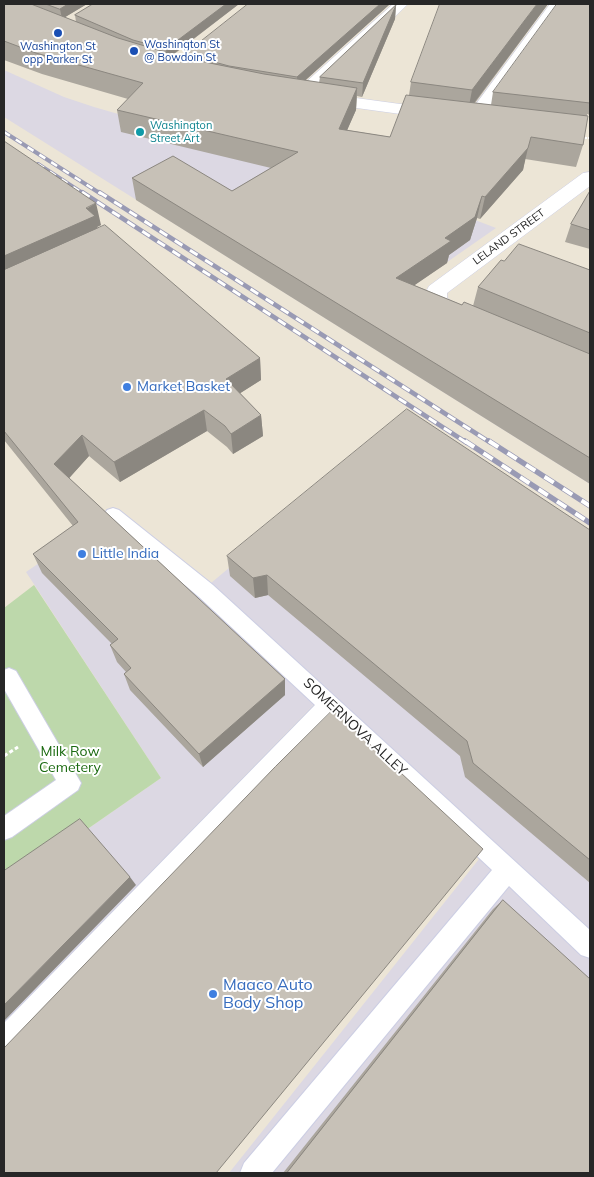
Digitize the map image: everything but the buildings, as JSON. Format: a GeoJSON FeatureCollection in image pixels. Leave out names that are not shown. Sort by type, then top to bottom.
{"type":"FeatureCollection","features":[{"type":"Feature","properties":{"kind":"street"},"geometry":{"type":"LineString","coordinates":[[302,95],[401,4]]}},
{"type":"Feature","properties":{"kind":"street"},"geometry":{"type":"LineString","coordinates":[[474,119],[557,4]]}},
{"type":"Feature","properties":{"kind":"street"},"geometry":{"type":"LineString","coordinates":[[285,93],[492,121]]}},
{"type":"Feature","properties":{"kind":"street","name":"LELAND STREET"},"geometry":{"type":"LineString","coordinates":[[482,323],[446,308],[436,300],[436,291],[590,177]]}},
{"type":"Feature","properties":{"kind":"lane","name":"SOMERNOVA ALLEY"},"geometry":{"type":"LineString","coordinates":[[114,515],[206,591],[590,946]]}},
{"type":"Feature","properties":{"kind":"lane"},"geometry":{"type":"LineString","coordinates":[[4,680],[9,677],[70,784],[4,829]]}},
{"type":"Feature","properties":{"kind":"lane"},"geometry":{"type":"LineString","coordinates":[[4,1042],[330,704]]}},
{"type":"Feature","properties":{"kind":"lane"},"geometry":{"type":"LineString","coordinates":[[254,1173],[508,869]]}},
{"type":"Feature","properties":{"kind":"shaded area"},"geometry":{"type":"Polygon","coordinates":[[[4,70],[64,97],[94,107],[441,207],[496,228],[397,297],[590,384],[590,484],[4,117],[4,70]]]}},
{"type":"Feature","properties":{"kind":"shaded area"},"geometry":{"type":"Polygon","coordinates":[[[398,427],[590,542],[590,1173],[229,1173],[487,849],[320,698],[4,1022],[4,887],[161,778],[26,572],[109,515],[199,593],[398,427]]]}},
{"type":"Feature","properties":{"kind":"green space","name":"Milk Row Cemetery"},"geometry":{"type":"Polygon","coordinates":[[[34,585],[161,778],[4,887],[4,608],[34,585]]]}},
{"type":"Feature","properties":{"kind":"railway"},"geometry":{"type":"LineString","coordinates":[[4,132],[101,194]]}},
{"type":"Feature","properties":{"kind":"railway"},"geometry":{"type":"LineString","coordinates":[[38,164],[84,194]]}},
{"type":"Feature","properties":{"kind":"railway"},"geometry":{"type":"LineString","coordinates":[[82,192],[467,443]]}},
{"type":"Feature","properties":{"kind":"railway"},"geometry":{"type":"LineString","coordinates":[[99,192],[491,443]]}},
{"type":"Feature","properties":{"kind":"railway"},"geometry":{"type":"LineString","coordinates":[[465,441],[590,523]]}},
{"type":"Feature","properties":{"kind":"railway"},"geometry":{"type":"LineString","coordinates":[[489,441],[590,506]]}},
{"type":"Feature","properties":{"kind":"place","name":"Washington St opp Parker St"},"geometry":{"type":"Point","coordinates":[58,33]}},
{"type":"Feature","properties":{"kind":"place","name":"Washington St @ Bowdoin St"},"geometry":{"type":"Point","coordinates":[134,51]}},
{"type":"Feature","properties":{"kind":"place","name":"Washington Street Art"},"geometry":{"type":"Point","coordinates":[140,132]}},
{"type":"Feature","properties":{"kind":"place","name":"Market Basket"},"geometry":{"type":"Point","coordinates":[127,387]}},
{"type":"Feature","properties":{"kind":"place","name":"Little India"},"geometry":{"type":"Point","coordinates":[82,554]}},
{"type":"Feature","properties":{"kind":"place","name":"Maaco Auto Body Shop"},"geometry":{"type":"Point","coordinates":[213,994]}}]}
